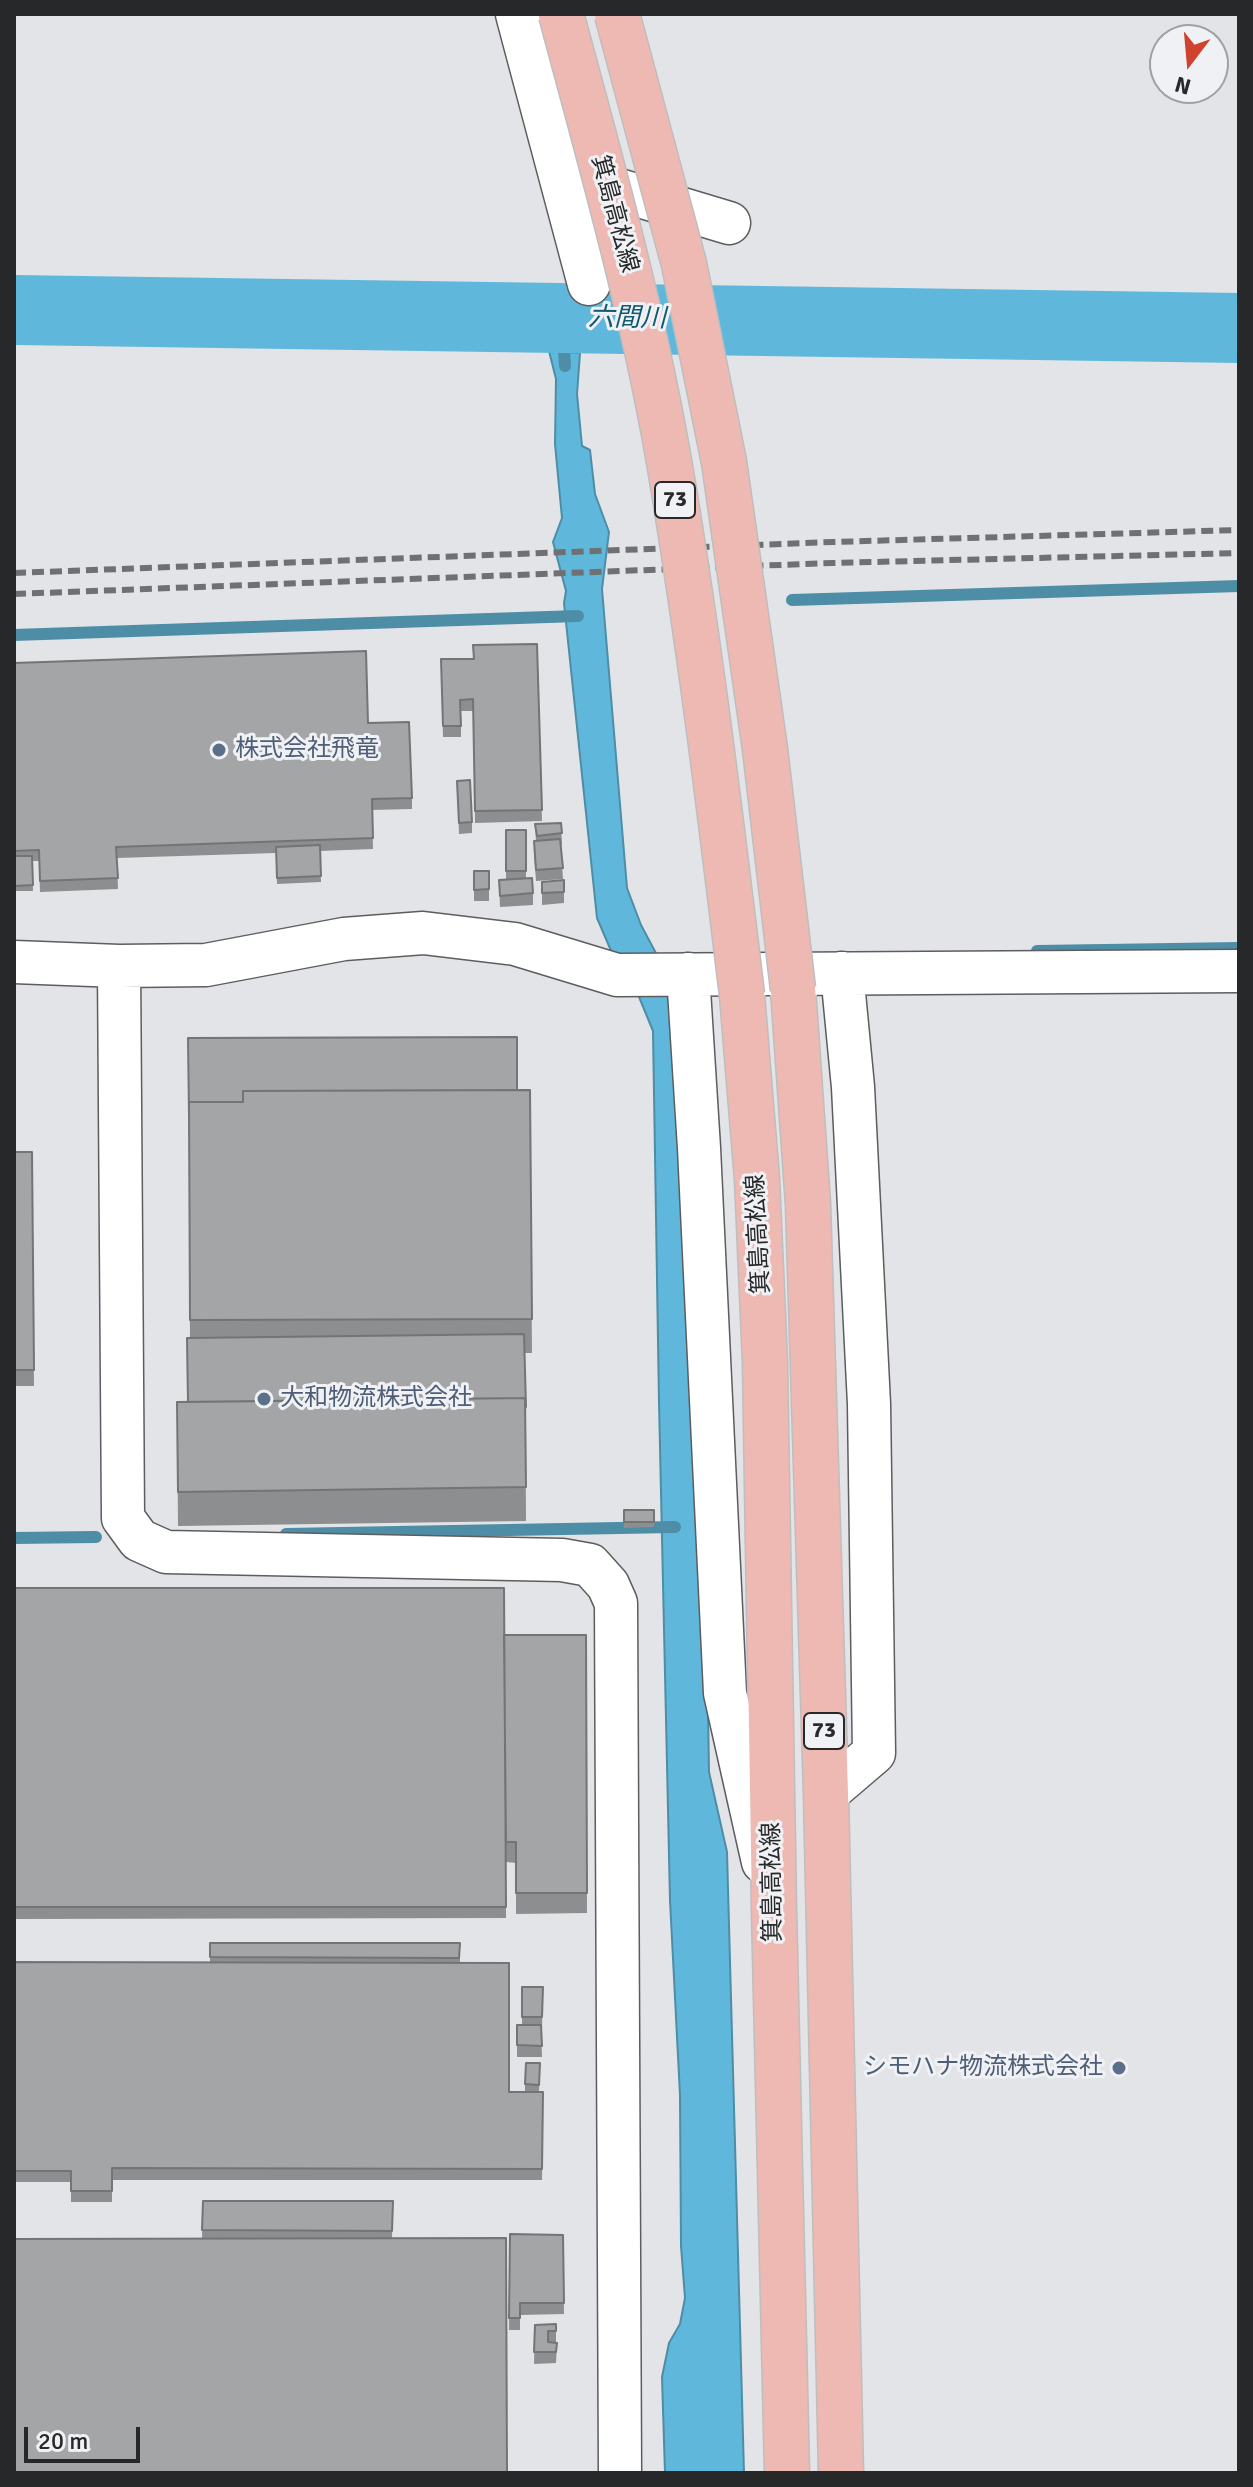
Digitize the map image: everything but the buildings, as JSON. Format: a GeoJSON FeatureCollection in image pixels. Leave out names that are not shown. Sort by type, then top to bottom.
{"type":"FeatureCollection","features":[{"type":"Feature","properties":{"kind":"main road","name":"箕島高松線"},"geometry":{"type":"LineString","coordinates":[[561,14],[630,271],[671,471],[713,755],[742,995],[757,1179],[765,1362],[787,2473]]}},
{"type":"Feature","properties":{"kind":"main road","name":"箕島高松線"},"geometry":{"type":"LineString","coordinates":[[617,14],[684,264],[724,462],[765,749],[793,989],[808,1204],[826,1794],[841,2473]]}},
{"type":"Feature","properties":{"kind":"street"},"geometry":{"type":"LineString","coordinates":[[517,14],[589,284]]}},
{"type":"Feature","properties":{"kind":"street"},"geometry":{"type":"LineString","coordinates":[[560,172],[729,223]]}},
{"type":"Feature","properties":{"kind":"street"},"geometry":{"type":"LineString","coordinates":[[14,962],[206,965],[344,939],[423,933],[515,944],[617,975],[1239,971]]}},
{"type":"Feature","properties":{"kind":"street"},"geometry":{"type":"LineString","coordinates":[[119,966],[123,1518],[139,1540],[166,1552],[562,1560],[590,1565],[608,1585],[616,1603],[620,2473]]}},
{"type":"Feature","properties":{"kind":"street"},"geometry":{"type":"LineString","coordinates":[[826,1794],[874,1753],[869,1404],[853,1087],[842,973]]}},
{"type":"Feature","properties":{"kind":"street"},"geometry":{"type":"LineString","coordinates":[[680,974],[699,1148],[725,1693],[774,1910]]}},
{"type":"Feature","properties":{"kind":"water"},"geometry":{"type":"Polygon","coordinates":[[[549,351],[580,353],[577,394],[582,446],[590,450],[595,494],[609,532],[602,589],[627,888],[641,925],[675,989],[705,1527],[709,1772],[727,1852],[744,2473],[665,2473],[662,2377],[669,2343],[680,2324],[685,2298],[681,2246],[680,2095],[670,1900],[653,1031],[637,992],[615,960],[597,918],[564,603],[566,591],[553,542],[562,518],[555,444],[556,379],[549,351]]]}},
{"type":"Feature","properties":{"kind":"waterway","name":"六間川"},"geometry":{"type":"LineString","coordinates":[[14,310],[1239,328]]}},
{"type":"Feature","properties":{"kind":"waterway"},"geometry":{"type":"LineString","coordinates":[[562,318],[565,366]]}},
{"type":"Feature","properties":{"kind":"waterway"},"geometry":{"type":"LineString","coordinates":[[792,600],[1239,586]]}},
{"type":"Feature","properties":{"kind":"waterway"},"geometry":{"type":"LineString","coordinates":[[14,635],[578,616]]}},
{"type":"Feature","properties":{"kind":"waterway"},"geometry":{"type":"LineString","coordinates":[[1037,951],[1239,948]]}},
{"type":"Feature","properties":{"kind":"waterway"},"geometry":{"type":"LineString","coordinates":[[286,1534],[675,1527]]}},
{"type":"Feature","properties":{"kind":"waterway"},"geometry":{"type":"LineString","coordinates":[[14,1538],[96,1537]]}},
{"type":"Feature","properties":{"kind":"railway"},"geometry":{"type":"LineString","coordinates":[[14,573],[1239,530]]}},
{"type":"Feature","properties":{"kind":"railway"},"geometry":{"type":"LineString","coordinates":[[14,594],[832,563],[1239,553]]}},
{"type":"Feature","properties":{"kind":"place","name":"株式会社飛竜"},"geometry":{"type":"Point","coordinates":[219,750]}},
{"type":"Feature","properties":{"kind":"place","name":"大和物流株式会社"},"geometry":{"type":"Point","coordinates":[264,1399]}},
{"type":"Feature","properties":{"kind":"place","name":"シモハナ物流株式会社"},"geometry":{"type":"Point","coordinates":[1119,2068]}}]}
